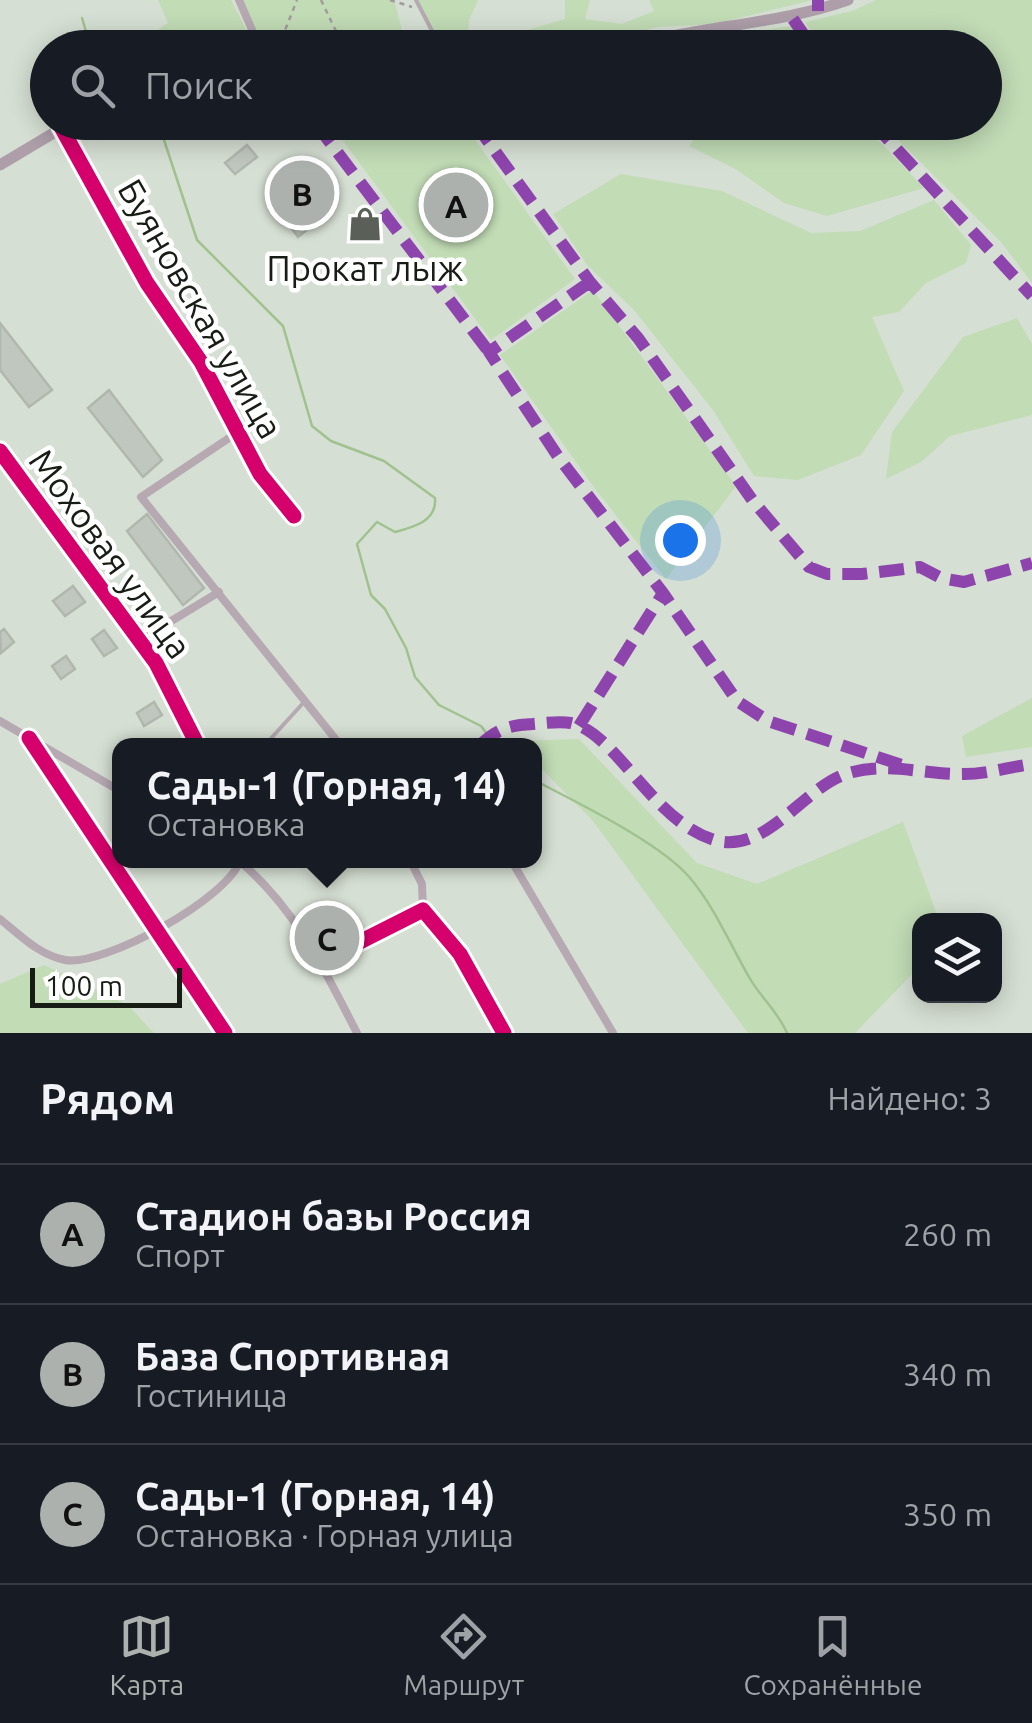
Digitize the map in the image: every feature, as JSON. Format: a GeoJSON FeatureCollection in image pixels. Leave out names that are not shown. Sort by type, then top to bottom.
{"type":"FeatureCollection","features":[{"type":"Feature","properties":{"kind":"main road"},"geometry":{"type":"LineString","coordinates":[[709,30],[793,18],[848,0]]}},
{"type":"Feature","properties":{"kind":"main road"},"geometry":{"type":"LineString","coordinates":[[0,164],[41,140]]}},
{"type":"Feature","properties":{"kind":"street"},"geometry":{"type":"LineString","coordinates":[[239,0],[252,30]]}},
{"type":"Feature","properties":{"kind":"street","name":"Буяновская улица"},"geometry":{"type":"LineString","coordinates":[[74,140],[146,283],[201,362],[260,474],[294,516]]}},
{"type":"Feature","properties":{"kind":"street"},"geometry":{"type":"LineString","coordinates":[[238,432],[142,497],[334,738]]}},
{"type":"Feature","properties":{"kind":"street","name":"Моховая улица"},"geometry":{"type":"LineString","coordinates":[[0,451],[140,640],[194,738]]}},
{"type":"Feature","properties":{"kind":"street"},"geometry":{"type":"LineString","coordinates":[[140,640],[218,592]]}},
{"type":"Feature","properties":{"kind":"street"},"geometry":{"type":"LineString","coordinates":[[0,721],[112,785]]}},
{"type":"Feature","properties":{"kind":"street"},"geometry":{"type":"LineString","coordinates":[[28,738],[112,862]]}},
{"type":"Feature","properties":{"kind":"street"},"geometry":{"type":"LineString","coordinates":[[116,868],[226,1033]]}},
{"type":"Feature","properties":{"kind":"street"},"geometry":{"type":"LineString","coordinates":[[0,919],[44,953],[67,960],[91,960],[209,900],[234,868]]}},
{"type":"Feature","properties":{"kind":"street"},"geometry":{"type":"LineString","coordinates":[[248,868],[270,888],[320,962],[357,1033]]}},
{"type":"Feature","properties":{"kind":"street"},"geometry":{"type":"LineString","coordinates":[[414,868],[422,884],[423,910],[460,954],[504,1033]]}},
{"type":"Feature","properties":{"kind":"street"},"geometry":{"type":"LineString","coordinates":[[516,868],[613,1033]]}},
{"type":"Feature","properties":{"kind":"street"},"geometry":{"type":"LineString","coordinates":[[320,962],[423,910]]}},
{"type":"Feature","properties":{"kind":"lane"},"geometry":{"type":"LineString","coordinates":[[416,0],[433,30]]}},
{"type":"Feature","properties":{"kind":"lane"},"geometry":{"type":"LineString","coordinates":[[271,738],[304,701]]}},
{"type":"Feature","properties":{"kind":"path"},"geometry":{"type":"LineString","coordinates":[[285,30],[297,0]]}},
{"type":"Feature","properties":{"kind":"path"},"geometry":{"type":"LineString","coordinates":[[320,0],[335,30]]}},
{"type":"Feature","properties":{"kind":"path"},"geometry":{"type":"LineString","coordinates":[[390,0],[422,10]]}},
{"type":"Feature","properties":{"kind":"green space"},"geometry":{"type":"Polygon","coordinates":[[[158,0],[231,0],[246,30],[158,30],[168,23],[158,0]]]}},
{"type":"Feature","properties":{"kind":"green space"},"geometry":{"type":"Polygon","coordinates":[[[242,0],[394,0],[402,30],[257,30],[242,0]]]}},
{"type":"Feature","properties":{"kind":"green space"},"geometry":{"type":"Polygon","coordinates":[[[417,0],[478,0],[468,30],[430,30],[417,0]]]}},
{"type":"Feature","properties":{"kind":"green space"},"geometry":{"type":"Polygon","coordinates":[[[565,0],[590,0],[585,19],[622,24],[654,11],[649,0],[813,0],[714,24],[647,30],[526,30],[565,19],[565,0]]]}},
{"type":"Feature","properties":{"kind":"green space"},"geometry":{"type":"Polygon","coordinates":[[[876,0],[1032,0],[1032,283],[1001,242],[898,140],[1002,140],[1002,30],[810,30],[805,22],[852,11],[876,0]]]}},
{"type":"Feature","properties":{"kind":"green space"},"geometry":{"type":"Polygon","coordinates":[[[342,140],[475,140],[575,279],[491,340],[342,140]]]}},
{"type":"Feature","properties":{"kind":"green space"},"geometry":{"type":"Polygon","coordinates":[[[693,140],[878,140],[924,188],[827,216],[784,203],[737,170],[689,146],[693,140]]]}},
{"type":"Feature","properties":{"kind":"green space"},"geometry":{"type":"Polygon","coordinates":[[[621,174],[722,191],[811,233],[860,231],[934,200],[971,245],[966,263],[926,283],[899,312],[872,317],[904,391],[861,455],[798,480],[754,476],[713,410],[634,310],[587,265],[553,214],[621,174]]]}},
{"type":"Feature","properties":{"kind":"green space"},"geometry":{"type":"Polygon","coordinates":[[[593,290],[736,486],[666,579],[593,486],[500,355],[593,290]]]}},
{"type":"Feature","properties":{"kind":"green space"},"geometry":{"type":"Polygon","coordinates":[[[1017,318],[1032,344],[1032,415],[950,436],[921,462],[886,479],[892,432],[963,337],[1017,318]]]}},
{"type":"Feature","properties":{"kind":"green space"},"geometry":{"type":"Polygon","coordinates":[[[1032,698],[1032,747],[966,757],[962,736],[1032,698]]]}},
{"type":"Feature","properties":{"kind":"green space"},"geometry":{"type":"Polygon","coordinates":[[[579,739],[697,863],[757,884],[903,822],[936,913],[912,913],[912,974],[855,1033],[748,1033],[593,821],[542,769],[542,740],[579,739]]]}},
{"type":"Feature","properties":{"kind":"green space"},"geometry":{"type":"Polygon","coordinates":[[[44,965],[128,1005],[154,1033],[0,1033],[0,984],[44,965]]]}},
{"type":"Feature","properties":{"kind":"building"},"geometry":{"type":"Polygon","coordinates":[[[247,145],[257,157],[235,174],[225,163],[247,145]]]}},
{"type":"Feature","properties":{"kind":"building"},"geometry":{"type":"Polygon","coordinates":[[[320,168],[330,182],[299,206],[314,224],[298,237],[273,203],[320,168]]]}},
{"type":"Feature","properties":{"kind":"building","name":"Прокат лыж"},"geometry":{"type":"Polygon","coordinates":[[[366,219],[373,229],[363,237],[355,229],[366,219]]]}},
{"type":"Feature","properties":{"kind":"building"},"geometry":{"type":"Polygon","coordinates":[[[0,323],[52,390],[29,407],[0,370],[0,323]]]}},
{"type":"Feature","properties":{"kind":"building"},"geometry":{"type":"Polygon","coordinates":[[[109,390],[162,460],[143,477],[88,408],[109,390]]]}},
{"type":"Feature","properties":{"kind":"building"},"geometry":{"type":"Polygon","coordinates":[[[147,514],[204,588],[183,605],[127,531],[147,514]]]}},
{"type":"Feature","properties":{"kind":"building"},"geometry":{"type":"Polygon","coordinates":[[[73,586],[85,602],[65,616],[53,601],[73,586]]]}},
{"type":"Feature","properties":{"kind":"building"},"geometry":{"type":"Polygon","coordinates":[[[4,629],[14,642],[1,653],[0,632],[4,629]]]}},
{"type":"Feature","properties":{"kind":"building"},"geometry":{"type":"Polygon","coordinates":[[[104,630],[117,648],[104,656],[92,639],[104,630]]]}},
{"type":"Feature","properties":{"kind":"building"},"geometry":{"type":"Polygon","coordinates":[[[66,656],[75,669],[61,679],[52,666],[66,656]]]}},
{"type":"Feature","properties":{"kind":"building"},"geometry":{"type":"Polygon","coordinates":[[[154,702],[162,715],[144,726],[137,713],[154,702]]]}},
{"type":"Feature","properties":{"kind":"waterway"},"geometry":{"type":"LineString","coordinates":[[82,18],[86,30]]}},
{"type":"Feature","properties":{"kind":"waterway"},"geometry":{"type":"LineString","coordinates":[[164,140],[197,240],[283,326],[312,426],[331,441],[384,461],[435,498],[435,506],[423,522],[395,532],[377,522],[357,544],[371,595],[385,609],[406,648],[415,677],[439,705],[481,726],[490,738]]}},
{"type":"Feature","properties":{"kind":"waterway"},"geometry":{"type":"LineString","coordinates":[[542,784],[617,824],[659,851],[690,878],[787,1033]]}},
{"type":"Feature","properties":{"kind":"marked path"},"geometry":{"type":"LineString","coordinates":[[818,0],[818,11]]}},
{"type":"Feature","properties":{"kind":"marked path"},"geometry":{"type":"LineString","coordinates":[[793,19],[801,30]]}},
{"type":"Feature","properties":{"kind":"marked path"},"geometry":{"type":"LineString","coordinates":[[328,140],[489,352]]}},
{"type":"Feature","properties":{"kind":"marked path"},"geometry":{"type":"LineString","coordinates":[[487,140],[590,282],[638,338],[753,501],[809,567],[827,574],[920,567],[941,578],[964,582],[1032,563]]}},
{"type":"Feature","properties":{"kind":"marked path"},"geometry":{"type":"LineString","coordinates":[[889,140],[1032,296]]}},
{"type":"Feature","properties":{"kind":"marked path"},"geometry":{"type":"LineString","coordinates":[[590,282],[489,352],[559,458],[663,593],[737,701],[768,721],[905,766]]}},
{"type":"Feature","properties":{"kind":"marked path"},"geometry":{"type":"LineString","coordinates":[[579,726],[663,593]]}},
{"type":"Feature","properties":{"kind":"marked path"},"geometry":{"type":"LineString","coordinates":[[490,738],[510,727],[552,722],[571,723],[588,730],[674,817],[695,832],[718,841],[736,842],[768,829],[843,775],[889,768],[973,774],[1032,764]]}},
{"type":"Feature","properties":{"kind":"cycle path"},"geometry":{"type":"LineString","coordinates":[[68,140],[147,283],[201,362],[260,474],[294,516]]}},
{"type":"Feature","properties":{"kind":"cycle path"},"geometry":{"type":"LineString","coordinates":[[0,451],[156,663],[194,738]]}},
{"type":"Feature","properties":{"kind":"cycle path"},"geometry":{"type":"LineString","coordinates":[[29,738],[112,863]]}},
{"type":"Feature","properties":{"kind":"cycle path"},"geometry":{"type":"LineString","coordinates":[[115,868],[225,1033]]}},
{"type":"Feature","properties":{"kind":"cycle path"},"geometry":{"type":"LineString","coordinates":[[320,962],[423,910],[460,954],[504,1033]]}},
{"type":"Feature","properties":{"kind":"place","name":"База Спортивная"},"geometry":{"type":"Point","coordinates":[302,193]}},
{"type":"Feature","properties":{"kind":"place","name":"Стадион базы Россия"},"geometry":{"type":"Point","coordinates":[456,205]}},
{"type":"Feature","properties":{"kind":"place","name":"Прокат лыж"},"geometry":{"type":"Point","coordinates":[365,224]}},
{"type":"Feature","properties":{"kind":"place","name":"Сады-1 (Горная, 14)"},"geometry":{"type":"Point","coordinates":[327,938]}}]}
